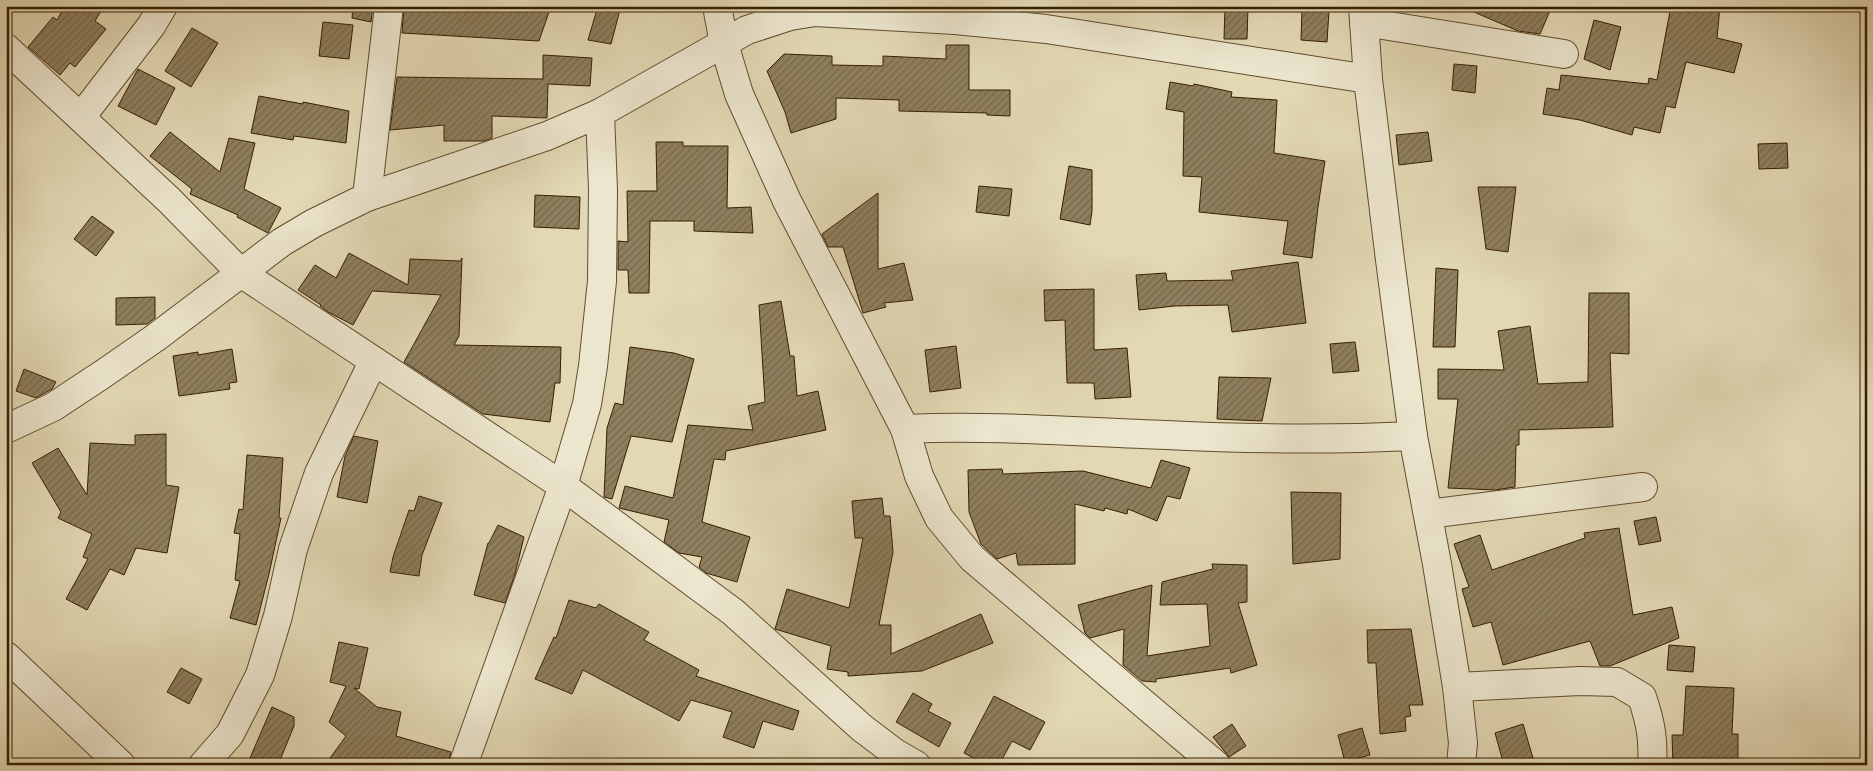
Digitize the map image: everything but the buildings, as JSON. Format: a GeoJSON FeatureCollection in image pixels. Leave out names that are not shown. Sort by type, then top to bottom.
{"type":"FeatureCollection","features":[{"type":"Feature","properties":{"kind":"street"},"geometry":{"type":"LineString","coordinates":[[81,117],[151,26],[163,6]]}},
{"type":"Feature","properties":{"kind":"street"},"geometry":{"type":"LineString","coordinates":[[367,197],[389,6]]}},
{"type":"Feature","properties":{"kind":"street"},"geometry":{"type":"LineString","coordinates":[[717,6],[724,44],[739,94],[787,201],[905,428],[919,476],[939,518],[972,558],[1216,765]]}},
{"type":"Feature","properties":{"kind":"street"},"geometry":{"type":"LineString","coordinates":[[6,429],[53,407],[103,374],[155,338],[282,242],[314,223],[367,197],[547,136],[600,113],[747,30],[817,9],[1046,29],[1368,79]]}},
{"type":"Feature","properties":{"kind":"street"},"geometry":{"type":"LineString","coordinates":[[1461,765],[1463,743],[1458,687],[1413,436],[1368,79],[1364,14],[1564,54]]}},
{"type":"Feature","properties":{"kind":"street"},"geometry":{"type":"LineString","coordinates":[[6,48],[169,200],[241,273],[563,486],[733,612],[900,761]]}},
{"type":"Feature","properties":{"kind":"street"},"geometry":{"type":"LineString","coordinates":[[463,765],[563,486],[587,404],[602,281],[604,228],[600,113]]}},
{"type":"Feature","properties":{"kind":"street"},"geometry":{"type":"LineString","coordinates":[[203,765],[230,734],[260,675],[278,616],[293,549],[319,473],[373,362]]}},
{"type":"Feature","properties":{"kind":"street"},"geometry":{"type":"LineString","coordinates":[[905,428],[1005,427],[1168,436],[1337,440],[1413,436]]}},
{"type":"Feature","properties":{"kind":"street"},"geometry":{"type":"LineString","coordinates":[[1428,514],[1643,486]]}},
{"type":"Feature","properties":{"kind":"street"},"geometry":{"type":"LineString","coordinates":[[6,656],[121,765]]}},
{"type":"Feature","properties":{"kind":"street"},"geometry":{"type":"LineString","coordinates":[[1458,687],[1580,681],[1617,682],[1642,697],[1651,724],[1652,765]]}}]}
